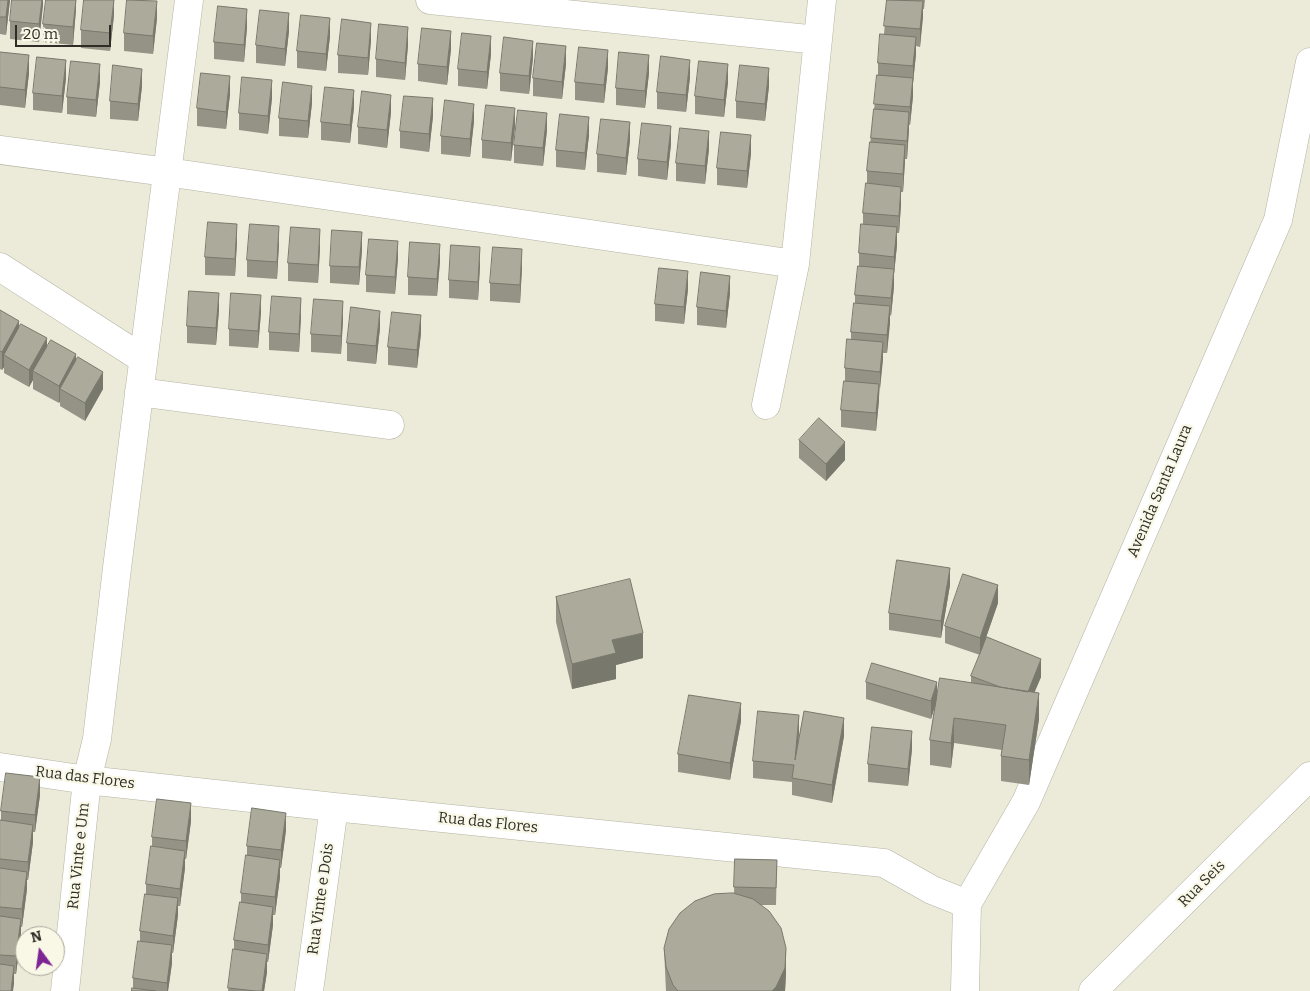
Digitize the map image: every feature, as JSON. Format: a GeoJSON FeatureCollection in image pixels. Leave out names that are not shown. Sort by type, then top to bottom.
{"type":"FeatureCollection","features":[{"type":"Feature","properties":{"kind":"street","name":"Rua Vinte e Um"},"geometry":{"type":"LineString","coordinates":[[65,991],[88,780],[97,739],[188,0]]}},
{"type":"Feature","properties":{"kind":"street"},"geometry":{"type":"LineString","coordinates":[[430,0],[818,40]]}},
{"type":"Feature","properties":{"kind":"street"},"geometry":{"type":"LineString","coordinates":[[766,406],[795,264],[822,0]]}},
{"type":"Feature","properties":{"kind":"street","name":"Avenida Santa Laura"},"geometry":{"type":"LineString","coordinates":[[967,904],[1026,802],[1278,220],[1310,62]]}},
{"type":"Feature","properties":{"kind":"street"},"geometry":{"type":"LineString","coordinates":[[0,150],[167,172],[795,264]]}},
{"type":"Feature","properties":{"kind":"street"},"geometry":{"type":"LineString","coordinates":[[0,267],[143,359]]}},
{"type":"Feature","properties":{"kind":"street"},"geometry":{"type":"LineString","coordinates":[[140,392],[390,425]]}},
{"type":"Feature","properties":{"kind":"street","name":"Rua das Flores"},"geometry":{"type":"LineString","coordinates":[[0,767],[88,780],[334,807],[884,863],[932,890],[967,904]]}},
{"type":"Feature","properties":{"kind":"street","name":"Rua Seis"},"geometry":{"type":"LineString","coordinates":[[1094,991],[1310,776]]}},
{"type":"Feature","properties":{"kind":"street","name":"Rua Vinte e Dois"},"geometry":{"type":"LineString","coordinates":[[309,991],[334,807]]}},
{"type":"Feature","properties":{"kind":"street"},"geometry":{"type":"LineString","coordinates":[[965,991],[967,904]]}},
{"type":"Feature","properties":{"kind":"building"},"geometry":{"type":"Polygon","coordinates":[[[0,0],[8,0],[6,17],[0,17],[0,0]]]}},
{"type":"Feature","properties":{"kind":"building"},"geometry":{"type":"Polygon","coordinates":[[[12,0],[42,0],[39,24],[10,21],[12,0]]]}},
{"type":"Feature","properties":{"kind":"building"},"geometry":{"type":"Polygon","coordinates":[[[46,0],[76,0],[73,27],[43,24],[46,0]]]}},
{"type":"Feature","properties":{"kind":"building"},"geometry":{"type":"Polygon","coordinates":[[[84,0],[114,0],[110,33],[81,30],[84,0]]]}},
{"type":"Feature","properties":{"kind":"building"},"geometry":{"type":"Polygon","coordinates":[[[127,0],[157,1],[153,36],[124,33],[127,0]]]}},
{"type":"Feature","properties":{"kind":"building"},"geometry":{"type":"Polygon","coordinates":[[[887,0],[923,1],[920,29],[884,26],[887,0]]]}},
{"type":"Feature","properties":{"kind":"building"},"geometry":{"type":"Polygon","coordinates":[[[218,6],[247,9],[244,45],[214,42],[218,6]]]}},
{"type":"Feature","properties":{"kind":"building"},"geometry":{"type":"Polygon","coordinates":[[[260,10],[289,13],[285,49],[256,45],[260,10]]]}},
{"type":"Feature","properties":{"kind":"building"},"geometry":{"type":"Polygon","coordinates":[[[301,15],[330,18],[326,54],[297,51],[301,15]]]}},
{"type":"Feature","properties":{"kind":"building"},"geometry":{"type":"Polygon","coordinates":[[[342,19],[371,23],[368,58],[338,55],[342,19]]]}},
{"type":"Feature","properties":{"kind":"building"},"geometry":{"type":"Polygon","coordinates":[[[379,24],[408,27],[405,63],[376,59],[379,24]]]}},
{"type":"Feature","properties":{"kind":"building"},"geometry":{"type":"Polygon","coordinates":[[[422,28],[451,31],[447,67],[418,64],[422,28]]]}},
{"type":"Feature","properties":{"kind":"building"},"geometry":{"type":"Polygon","coordinates":[[[462,33],[491,36],[487,72],[458,69],[462,33]]]}},
{"type":"Feature","properties":{"kind":"building"},"geometry":{"type":"Polygon","coordinates":[[[880,34],[916,37],[913,66],[878,63],[880,34]]]}},
{"type":"Feature","properties":{"kind":"building"},"geometry":{"type":"Polygon","coordinates":[[[504,37],[533,41],[529,76],[500,73],[504,37]]]}},
{"type":"Feature","properties":{"kind":"building"},"geometry":{"type":"Polygon","coordinates":[[[537,43],[566,46],[562,82],[533,78],[537,43]]]}},
{"type":"Feature","properties":{"kind":"building"},"geometry":{"type":"Polygon","coordinates":[[[579,47],[608,50],[604,85],[575,82],[579,47]]]}},
{"type":"Feature","properties":{"kind":"building"},"geometry":{"type":"Polygon","coordinates":[[[0,52],[29,55],[25,90],[0,87],[0,52]]]}},
{"type":"Feature","properties":{"kind":"building"},"geometry":{"type":"Polygon","coordinates":[[[619,52],[649,55],[645,91],[616,88],[619,52]]]}},
{"type":"Feature","properties":{"kind":"building"},"geometry":{"type":"Polygon","coordinates":[[[661,56],[690,60],[686,95],[657,92],[661,56]]]}},
{"type":"Feature","properties":{"kind":"building"},"geometry":{"type":"Polygon","coordinates":[[[37,57],[66,60],[62,96],[33,93],[37,57]]]}},
{"type":"Feature","properties":{"kind":"building"},"geometry":{"type":"Polygon","coordinates":[[[71,61],[100,64],[96,100],[67,97],[71,61]]]}},
{"type":"Feature","properties":{"kind":"building"},"geometry":{"type":"Polygon","coordinates":[[[699,61],[728,64],[724,100],[695,96],[699,61]]]}},
{"type":"Feature","properties":{"kind":"building"},"geometry":{"type":"Polygon","coordinates":[[[113,65],[142,69],[138,104],[110,101],[113,65]]]}},
{"type":"Feature","properties":{"kind":"building"},"geometry":{"type":"Polygon","coordinates":[[[740,65],[769,68],[765,104],[736,101],[740,65]]]}},
{"type":"Feature","properties":{"kind":"building"},"geometry":{"type":"Polygon","coordinates":[[[201,73],[230,76],[226,112],[197,108],[201,73]]]}},
{"type":"Feature","properties":{"kind":"building"},"geometry":{"type":"Polygon","coordinates":[[[877,75],[913,78],[910,107],[874,104],[877,75]]]}},
{"type":"Feature","properties":{"kind":"building"},"geometry":{"type":"Polygon","coordinates":[[[242,77],[272,80],[268,116],[239,113],[242,77]]]}},
{"type":"Feature","properties":{"kind":"building"},"geometry":{"type":"Polygon","coordinates":[[[283,82],[312,86],[308,121],[279,118],[283,82]]]}},
{"type":"Feature","properties":{"kind":"building"},"geometry":{"type":"Polygon","coordinates":[[[325,87],[354,90],[350,125],[321,122],[325,87]]]}},
{"type":"Feature","properties":{"kind":"building"},"geometry":{"type":"Polygon","coordinates":[[[362,91],[391,95],[387,130],[358,127],[362,91]]]}},
{"type":"Feature","properties":{"kind":"building"},"geometry":{"type":"Polygon","coordinates":[[[404,96],[433,98],[429,134],[400,131],[404,96]]]}},
{"type":"Feature","properties":{"kind":"building"},"geometry":{"type":"Polygon","coordinates":[[[445,100],[474,104],[470,139],[441,136],[445,100]]]}},
{"type":"Feature","properties":{"kind":"building"},"geometry":{"type":"Polygon","coordinates":[[[486,105],[515,108],[511,143],[482,140],[486,105]]]}},
{"type":"Feature","properties":{"kind":"building"},"geometry":{"type":"Polygon","coordinates":[[[874,109],[909,112],[907,141],[871,138],[874,109]]]}},
{"type":"Feature","properties":{"kind":"building"},"geometry":{"type":"Polygon","coordinates":[[[518,110],[547,113],[543,148],[514,145],[518,110]]]}},
{"type":"Feature","properties":{"kind":"building"},"geometry":{"type":"Polygon","coordinates":[[[560,114],[589,117],[585,153],[556,150],[560,114]]]}},
{"type":"Feature","properties":{"kind":"building"},"geometry":{"type":"Polygon","coordinates":[[[601,119],[630,122],[626,158],[597,154],[601,119]]]}},
{"type":"Feature","properties":{"kind":"building"},"geometry":{"type":"Polygon","coordinates":[[[642,123],[671,126],[667,162],[638,159],[642,123]]]}},
{"type":"Feature","properties":{"kind":"building"},"geometry":{"type":"Polygon","coordinates":[[[680,128],[709,131],[705,166],[676,163],[680,128]]]}},
{"type":"Feature","properties":{"kind":"building"},"geometry":{"type":"Polygon","coordinates":[[[721,132],[751,135],[747,171],[717,168],[721,132]]]}},
{"type":"Feature","properties":{"kind":"building"},"geometry":{"type":"Polygon","coordinates":[[[870,142],[905,145],[903,174],[867,171],[870,142]]]}},
{"type":"Feature","properties":{"kind":"building"},"geometry":{"type":"Polygon","coordinates":[[[866,183],[901,187],[899,216],[863,213],[866,183]]]}},
{"type":"Feature","properties":{"kind":"building"},"geometry":{"type":"Polygon","coordinates":[[[208,222],[237,224],[235,259],[205,257],[208,222]]]}},
{"type":"Feature","properties":{"kind":"building"},"geometry":{"type":"Polygon","coordinates":[[[250,224],[279,226],[277,262],[247,260],[250,224]]]}},
{"type":"Feature","properties":{"kind":"building"},"geometry":{"type":"Polygon","coordinates":[[[861,224],[897,227],[894,257],[859,253],[861,224]]]}},
{"type":"Feature","properties":{"kind":"building"},"geometry":{"type":"Polygon","coordinates":[[[291,227],[320,229],[318,265],[288,263],[291,227]]]}},
{"type":"Feature","properties":{"kind":"building"},"geometry":{"type":"Polygon","coordinates":[[[332,230],[362,232],[359,267],[330,266],[332,230]]]}},
{"type":"Feature","properties":{"kind":"building"},"geometry":{"type":"Polygon","coordinates":[[[369,239],[398,241],[395,277],[366,275],[369,239]]]}},
{"type":"Feature","properties":{"kind":"building"},"geometry":{"type":"Polygon","coordinates":[[[410,242],[440,244],[437,279],[408,277],[410,242]]]}},
{"type":"Feature","properties":{"kind":"building"},"geometry":{"type":"Polygon","coordinates":[[[451,245],[480,247],[478,282],[449,280],[451,245]]]}},
{"type":"Feature","properties":{"kind":"building"},"geometry":{"type":"Polygon","coordinates":[[[493,247],[522,249],[520,285],[490,283],[493,247]]]}},
{"type":"Feature","properties":{"kind":"building"},"geometry":{"type":"Polygon","coordinates":[[[858,266],[894,269],[891,298],[855,295],[858,266]]]}},
{"type":"Feature","properties":{"kind":"building"},"geometry":{"type":"Polygon","coordinates":[[[659,268],[688,271],[684,307],[655,304],[659,268]]]}},
{"type":"Feature","properties":{"kind":"building"},"geometry":{"type":"Polygon","coordinates":[[[701,272],[730,276],[726,311],[697,307],[701,272]]]}},
{"type":"Feature","properties":{"kind":"building"},"geometry":{"type":"Polygon","coordinates":[[[189,291],[219,293],[216,328],[187,326],[189,291]]]}},
{"type":"Feature","properties":{"kind":"building"},"geometry":{"type":"Polygon","coordinates":[[[231,293],[261,295],[258,331],[229,329],[231,293]]]}},
{"type":"Feature","properties":{"kind":"building"},"geometry":{"type":"Polygon","coordinates":[[[272,296],[301,298],[299,334],[269,332],[272,296]]]}},
{"type":"Feature","properties":{"kind":"building"},"geometry":{"type":"Polygon","coordinates":[[[314,299],[343,301],[341,336],[311,334],[314,299]]]}},
{"type":"Feature","properties":{"kind":"building"},"geometry":{"type":"Polygon","coordinates":[[[854,303],[890,306],[887,335],[851,332],[854,303]]]}},
{"type":"Feature","properties":{"kind":"building"},"geometry":{"type":"Polygon","coordinates":[[[351,307],[380,311],[376,346],[347,343],[351,307]]]}},
{"type":"Feature","properties":{"kind":"building"},"geometry":{"type":"Polygon","coordinates":[[[0,310],[19,321],[2,352],[0,351],[0,310]]]}},
{"type":"Feature","properties":{"kind":"building"},"geometry":{"type":"Polygon","coordinates":[[[392,312],[421,315],[417,350],[388,347],[392,312]]]}},
{"type":"Feature","properties":{"kind":"building"},"geometry":{"type":"Polygon","coordinates":[[[21,324],[47,338],[29,370],[4,355],[21,324]]]}},
{"type":"Feature","properties":{"kind":"building"},"geometry":{"type":"Polygon","coordinates":[[[847,339],[883,342],[880,372],[845,368],[847,339]]]}},
{"type":"Feature","properties":{"kind":"building"},"geometry":{"type":"Polygon","coordinates":[[[51,340],[76,354],[59,386],[33,371],[51,340]]]}},
{"type":"Feature","properties":{"kind":"building"},"geometry":{"type":"Polygon","coordinates":[[[78,357],[103,372],[85,403],[60,389],[78,357]]]}},
{"type":"Feature","properties":{"kind":"building"},"geometry":{"type":"Polygon","coordinates":[[[844,381],[879,384],[876,413],[841,410],[844,381]]]}},
{"type":"Feature","properties":{"kind":"building"},"geometry":{"type":"Polygon","coordinates":[[[819,418],[845,442],[826,464],[799,440],[819,418]]]}},
{"type":"Feature","properties":{"kind":"building"},"geometry":{"type":"Polygon","coordinates":[[[897,560],[950,568],[941,621],[889,613],[897,560]]]}},
{"type":"Feature","properties":{"kind":"building"},"geometry":{"type":"Polygon","coordinates":[[[963,574],[998,585],[980,638],[945,626],[963,574]]]}},
{"type":"Feature","properties":{"kind":"building"},"geometry":{"type":"Polygon","coordinates":[[[630,579],[643,633],[612,640],[616,653],[572,664],[556,597],[630,579]]]}},
{"type":"Feature","properties":{"kind":"building"},"geometry":{"type":"Polygon","coordinates":[[[987,637],[1041,659],[1028,692],[1000,687],[971,676],[987,637]]]}},
{"type":"Feature","properties":{"kind":"building"},"geometry":{"type":"Polygon","coordinates":[[[872,663],[937,682],[931,701],[866,682],[872,663]]]}},
{"type":"Feature","properties":{"kind":"building"},"geometry":{"type":"Polygon","coordinates":[[[940,678],[1039,693],[1029,760],[1001,756],[1006,725],[954,718],[951,743],[930,740],[940,678]]]}},
{"type":"Feature","properties":{"kind":"building"},"geometry":{"type":"Polygon","coordinates":[[[689,695],[741,703],[730,763],[678,754],[689,695]]]}},
{"type":"Feature","properties":{"kind":"building"},"geometry":{"type":"Polygon","coordinates":[[[758,711],[799,715],[795,760],[804,711],[844,718],[832,785],[792,778],[794,765],[753,761],[758,711]]]}},
{"type":"Feature","properties":{"kind":"building"},"geometry":{"type":"Polygon","coordinates":[[[872,727],[912,731],[908,769],[868,764],[872,727]]]}},
{"type":"Feature","properties":{"kind":"building"},"geometry":{"type":"Polygon","coordinates":[[[6,773],[40,777],[35,815],[1,811],[6,773]]]}},
{"type":"Feature","properties":{"kind":"building"},"geometry":{"type":"Polygon","coordinates":[[[157,799],[191,803],[186,841],[152,837],[157,799]]]}},
{"type":"Feature","properties":{"kind":"building"},"geometry":{"type":"Polygon","coordinates":[[[252,808],[286,813],[281,850],[247,846],[252,808]]]}},
{"type":"Feature","properties":{"kind":"building"},"geometry":{"type":"Polygon","coordinates":[[[0,820],[33,825],[28,862],[0,859],[0,820]]]}},
{"type":"Feature","properties":{"kind":"building"},"geometry":{"type":"Polygon","coordinates":[[[151,846],[185,851],[180,889],[146,884],[151,846]]]}},
{"type":"Feature","properties":{"kind":"building"},"geometry":{"type":"Polygon","coordinates":[[[246,855],[280,860],[275,897],[241,893],[246,855]]]}},
{"type":"Feature","properties":{"kind":"building"},"geometry":{"type":"Polygon","coordinates":[[[735,859],[777,860],[776,888],[734,887],[735,859]]]}},
{"type":"Feature","properties":{"kind":"building"},"geometry":{"type":"Polygon","coordinates":[[[0,868],[27,872],[22,909],[0,907],[0,868]]]}},
{"type":"Feature","properties":{"kind":"building"},"geometry":{"type":"Polygon","coordinates":[[[733,893],[753,899],[769,911],[781,928],[786,948],[785,968],[776,987],[772,991],[678,991],[673,985],[666,967],[664,948],[669,929],[680,913],[695,901],[714,894],[733,893]]]}},
{"type":"Feature","properties":{"kind":"building"},"geometry":{"type":"Polygon","coordinates":[[[145,894],[178,898],[173,936],[140,931],[145,894]]]}},
{"type":"Feature","properties":{"kind":"building"},"geometry":{"type":"Polygon","coordinates":[[[240,902],[273,907],[268,945],[234,940],[240,902]]]}},
{"type":"Feature","properties":{"kind":"building"},"geometry":{"type":"Polygon","coordinates":[[[0,916],[21,919],[20,926],[15,926],[15,956],[0,955],[0,916]]]}},
{"type":"Feature","properties":{"kind":"building"},"geometry":{"type":"Polygon","coordinates":[[[138,941],[172,945],[167,983],[133,978],[138,941]]]}},
{"type":"Feature","properties":{"kind":"building"},"geometry":{"type":"Polygon","coordinates":[[[233,949],[267,954],[262,991],[228,988],[233,949]]]}},
{"type":"Feature","properties":{"kind":"building"},"geometry":{"type":"Polygon","coordinates":[[[0,964],[14,966],[11,991],[0,991],[0,964]]]}},
{"type":"Feature","properties":{"kind":"building"},"geometry":{"type":"Polygon","coordinates":[[[132,988],[156,991],[132,991],[132,988]]]}}]}
